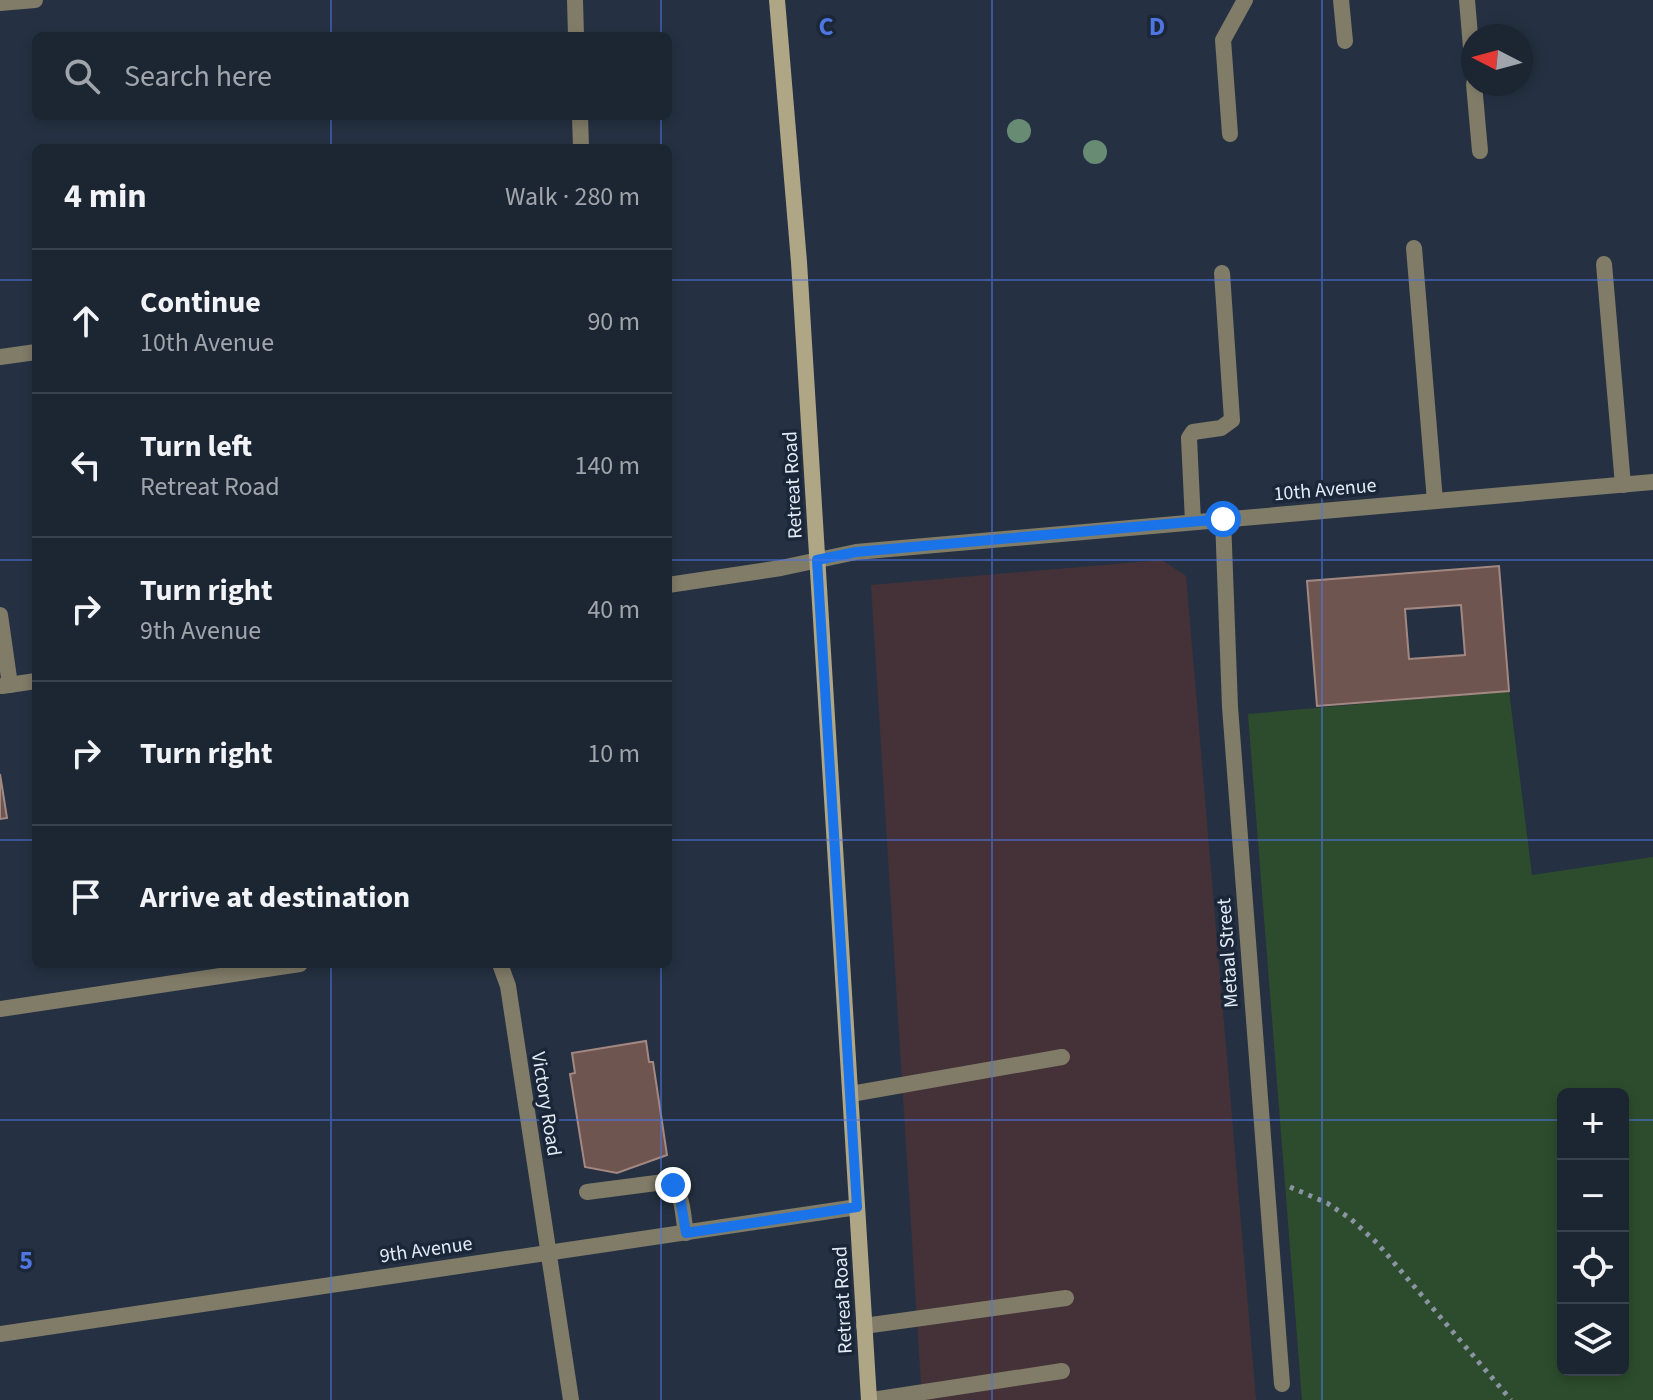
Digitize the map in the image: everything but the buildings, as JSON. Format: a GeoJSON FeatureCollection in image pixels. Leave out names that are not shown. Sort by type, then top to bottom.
{"type":"FeatureCollection","features":[{"type":"Feature","properties":{"kind":"main road","name":"Retreat Road"},"geometry":{"type":"LineString","coordinates":[[777,0],[799,262],[870,1400]]}},
{"type":"Feature","properties":{"kind":"street"},"geometry":{"type":"LineString","coordinates":[[0,3],[35,0]]}},
{"type":"Feature","properties":{"kind":"street"},"geometry":{"type":"LineString","coordinates":[[575,0],[576,32]]}},
{"type":"Feature","properties":{"kind":"street"},"geometry":{"type":"LineString","coordinates":[[1230,134],[1223,40],[1245,0]]}},
{"type":"Feature","properties":{"kind":"street"},"geometry":{"type":"LineString","coordinates":[[1341,0],[1345,41]]}},
{"type":"Feature","properties":{"kind":"street"},"geometry":{"type":"LineString","coordinates":[[1467,0],[1469,24]]}},
{"type":"Feature","properties":{"kind":"street"},"geometry":{"type":"LineString","coordinates":[[1475,96],[1480,151]]}},
{"type":"Feature","properties":{"kind":"street"},"geometry":{"type":"LineString","coordinates":[[580,120],[581,144]]}},
{"type":"Feature","properties":{"kind":"street"},"geometry":{"type":"LineString","coordinates":[[1414,248],[1435,501]]}},
{"type":"Feature","properties":{"kind":"street"},"geometry":{"type":"LineString","coordinates":[[1604,264],[1623,485]]}},
{"type":"Feature","properties":{"kind":"street"},"geometry":{"type":"LineString","coordinates":[[1193,522],[1189,438],[1193,432],[1221,428],[1232,420],[1222,273]]}},
{"type":"Feature","properties":{"kind":"street"},"geometry":{"type":"LineString","coordinates":[[0,357],[32,353]]}},
{"type":"Feature","properties":{"kind":"street","name":"10th Avenue"},"geometry":{"type":"LineString","coordinates":[[672,584],[856,552],[1653,482]]}},
{"type":"Feature","properties":{"kind":"street","name":"Metaal Street"},"geometry":{"type":"LineString","coordinates":[[1223,519],[1230,707],[1282,1384]]}},
{"type":"Feature","properties":{"kind":"street"},"geometry":{"type":"LineString","coordinates":[[0,615],[5,686],[32,682]]}},
{"type":"Feature","properties":{"kind":"street"},"geometry":{"type":"LineString","coordinates":[[0,1009],[273,968]]}},
{"type":"Feature","properties":{"kind":"street","name":"Victory Road"},"geometry":{"type":"LineString","coordinates":[[501,968],[508,986],[571,1400]]}},
{"type":"Feature","properties":{"kind":"street"},"geometry":{"type":"LineString","coordinates":[[851,1094],[1062,1057]]}},
{"type":"Feature","properties":{"kind":"street"},"geometry":{"type":"LineString","coordinates":[[587,1192],[664,1182],[673,1185],[679,1191],[686,1233]]}},
{"type":"Feature","properties":{"kind":"street","name":"9th Avenue"},"geometry":{"type":"LineString","coordinates":[[0,1334],[857,1207]]}},
{"type":"Feature","properties":{"kind":"street"},"geometry":{"type":"LineString","coordinates":[[864,1326],[1066,1298]]}},
{"type":"Feature","properties":{"kind":"street"},"geometry":{"type":"LineString","coordinates":[[870,1400],[1062,1371]]}},
{"type":"Feature","properties":{"kind":"path"},"geometry":{"type":"LineString","coordinates":[[1265,1176],[1327,1203],[1351,1219],[1378,1244],[1511,1400]]}},
{"type":"Feature","properties":{"kind":"shaded area"},"geometry":{"type":"Polygon","coordinates":[[[1162,560],[1186,576],[1256,1400],[922,1400],[871,585],[1162,560]]]}},
{"type":"Feature","properties":{"kind":"green space"},"geometry":{"type":"Polygon","coordinates":[[[1509,691],[1532,875],[1653,857],[1653,1400],[1302,1400],[1248,714],[1509,691]]]}},
{"type":"Feature","properties":{"kind":"route"},"geometry":{"type":"LineString","coordinates":[[673,1185],[679,1191],[686,1233],[857,1207],[817,560],[856,552],[1223,519]]}}]}
